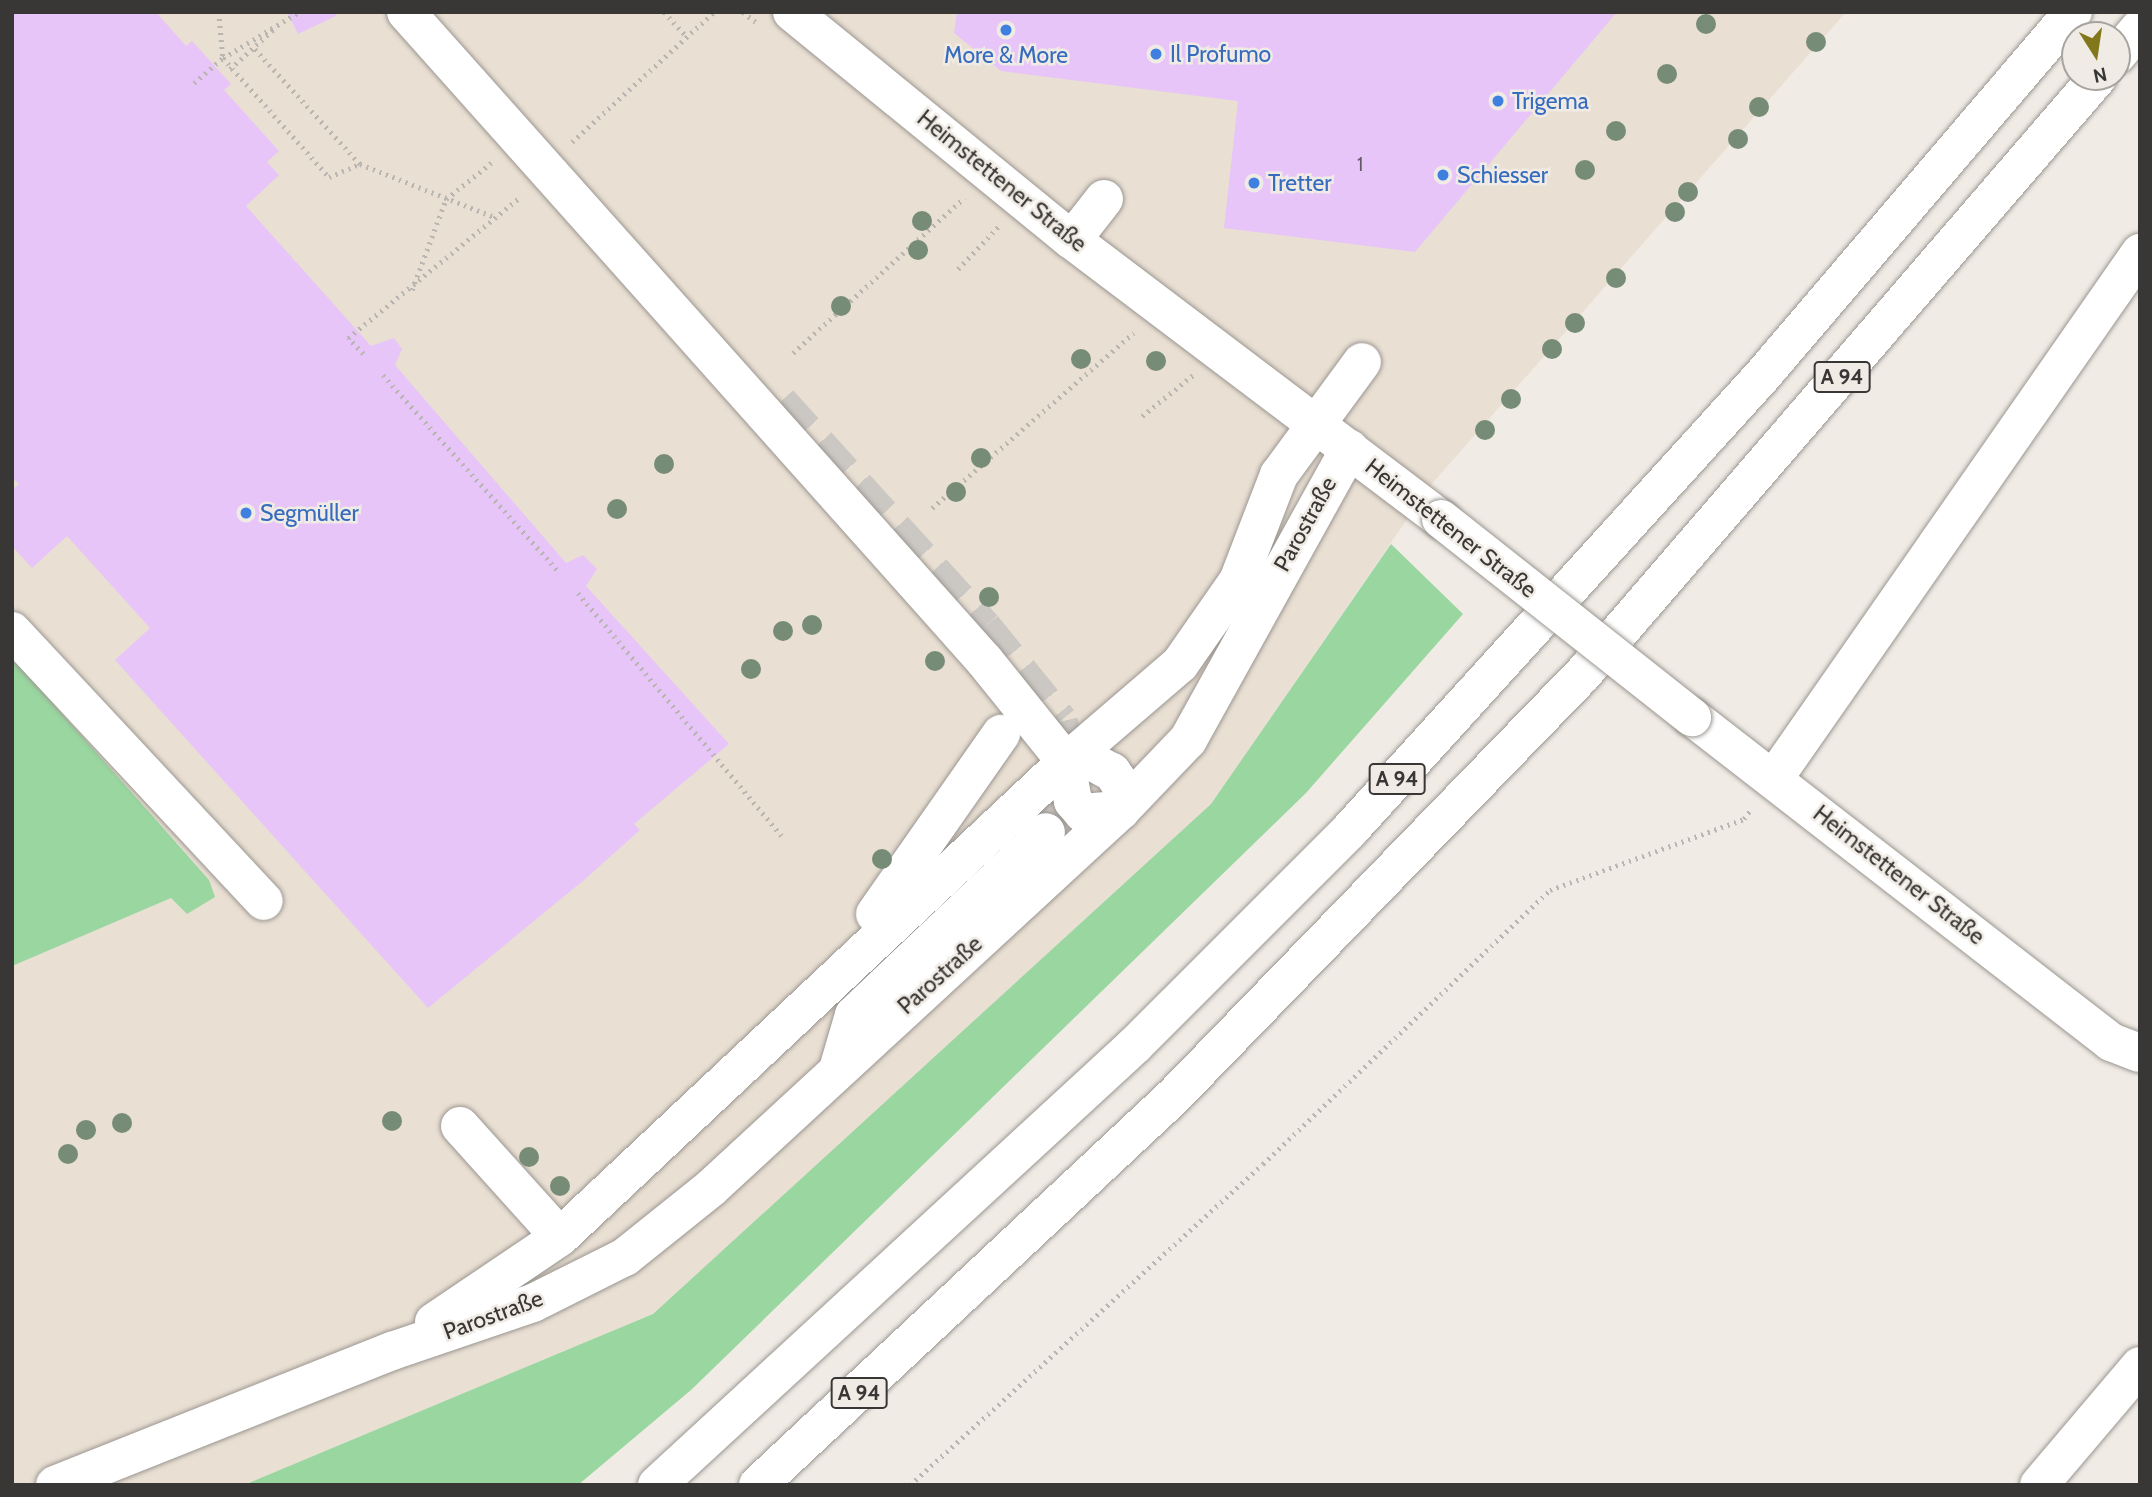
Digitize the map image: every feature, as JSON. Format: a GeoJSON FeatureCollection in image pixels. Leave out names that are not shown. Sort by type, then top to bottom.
{"type":"FeatureCollection","features":[{"type":"Feature","properties":{"kind":"main road"},"geometry":{"type":"LineString","coordinates":[[406,12],[1014,696],[1056,748],[1112,772],[1122,787],[1122,810]]}},
{"type":"Feature","properties":{"kind":"main road","name":"Heimstettener Straße"},"geometry":{"type":"LineString","coordinates":[[792,12],[1072,240],[1441,519],[1692,717],[2125,1047],[2140,1084]]}},
{"type":"Feature","properties":{"kind":"main road","name":"A 94"},"geometry":{"type":"LineString","coordinates":[[657,1485],[1135,1045],[1349,831],[1763,375],[2073,12]]}},
{"type":"Feature","properties":{"kind":"main road","name":"A 94"},"geometry":{"type":"LineString","coordinates":[[758,1485],[1174,1096],[1573,684],[2086,91]]}},
{"type":"Feature","properties":{"kind":"main road"},"geometry":{"type":"LineString","coordinates":[[1072,240],[1104,199]]}},
{"type":"Feature","properties":{"kind":"main road"},"geometry":{"type":"LineString","coordinates":[[1775,778],[2140,253]]}},
{"type":"Feature","properties":{"kind":"main road","name":"Parostraße"},"geometry":{"type":"LineString","coordinates":[[392,1350],[560,1237],[854,960],[1056,748],[1180,664],[1214,622],[1279,475],[1313,424],[1362,362]]}},
{"type":"Feature","properties":{"kind":"main road","name":"Parostraße"},"geometry":{"type":"LineString","coordinates":[[55,1485],[392,1350],[533,1303],[625,1257],[711,1188],[839,1066],[1122,810],[1188,740],[1349,449]]}},
{"type":"Feature","properties":{"kind":"main road"},"geometry":{"type":"LineString","coordinates":[[12,631],[264,901]]}},
{"type":"Feature","properties":{"kind":"main road"},"geometry":{"type":"LineString","coordinates":[[854,960],[864,927],[1001,734]]}},
{"type":"Feature","properties":{"kind":"main road"},"geometry":{"type":"LineString","coordinates":[[839,1066],[853,1015],[1046,832]]}},
{"type":"Feature","properties":{"kind":"main road"},"geometry":{"type":"LineString","coordinates":[[460,1126],[560,1237]]}},
{"type":"Feature","properties":{"kind":"main road"},"geometry":{"type":"LineString","coordinates":[[2039,1485],[2140,1366]]}},
{"type":"Feature","properties":{"kind":"path"},"geometry":{"type":"LineString","coordinates":[[219,12],[222,58],[329,177],[360,164]]}},
{"type":"Feature","properties":{"kind":"path"},"geometry":{"type":"LineString","coordinates":[[194,83],[222,58],[299,12]]}},
{"type":"Feature","properties":{"kind":"path"},"geometry":{"type":"LineString","coordinates":[[664,12],[687,37]]}},
{"type":"Feature","properties":{"kind":"path"},"geometry":{"type":"LineString","coordinates":[[230,69],[255,49],[282,21]]}},
{"type":"Feature","properties":{"kind":"path"},"geometry":{"type":"LineString","coordinates":[[255,49],[360,164],[496,218]]}},
{"type":"Feature","properties":{"kind":"path"},"geometry":{"type":"LineString","coordinates":[[412,291],[446,199],[483,168]]}},
{"type":"Feature","properties":{"kind":"path"},"geometry":{"type":"LineString","coordinates":[[793,353],[969,192]]}},
{"type":"Feature","properties":{"kind":"path"},"geometry":{"type":"LineString","coordinates":[[958,269],[1005,220]]}},
{"type":"Feature","properties":{"kind":"path"},"geometry":{"type":"LineString","coordinates":[[932,508],[1139,328]]}},
{"type":"Feature","properties":{"kind":"path"},"geometry":{"type":"LineString","coordinates":[[1142,416],[1196,372]]}},
{"type":"Feature","properties":{"kind":"path"},"geometry":{"type":"LineString","coordinates":[[383,375],[558,571]]}},
{"type":"Feature","properties":{"kind":"path"},"geometry":{"type":"LineString","coordinates":[[578,593],[782,836]]}},
{"type":"Feature","properties":{"kind":"path"},"geometry":{"type":"LineString","coordinates":[[910,1485],[1263,1164],[1550,890],[1744,819],[1775,778]]}},
{"type":"Feature","properties":{"kind":"shaded area"},"geometry":{"type":"Polygon","coordinates":[[[12,12],[1846,12],[1430,486],[1211,804],[653,1314],[244,1485],[12,1485],[12,12]]]}},
{"type":"Feature","properties":{"kind":"green space"},"geometry":{"type":"Polygon","coordinates":[[[1391,544],[1463,614],[1306,793],[691,1390],[578,1485],[244,1485],[653,1314],[1211,804],[1391,544]]]}},
{"type":"Feature","properties":{"kind":"green space"},"geometry":{"type":"Polygon","coordinates":[[[12,657],[209,880],[215,897],[187,914],[171,898],[12,966],[12,657]]]}},
{"type":"Feature","properties":{"kind":"building","name":"Segmüller"},"geometry":{"type":"Polygon","coordinates":[[[12,12],[156,12],[186,46],[192,41],[231,84],[224,90],[279,151],[267,162],[279,175],[246,206],[371,346],[394,338],[402,349],[395,365],[566,563],[583,555],[597,569],[586,586],[729,744],[634,824],[640,830],[584,880],[428,1008],[115,660],[150,628],[67,536],[32,568],[12,546],[12,490],[19,484],[12,477],[12,12]]]}},
{"type":"Feature","properties":{"kind":"building"},"geometry":{"type":"Polygon","coordinates":[[[287,12],[335,12],[336,16],[298,34],[287,12]]]}},
{"type":"Feature","properties":{"kind":"building"},"geometry":{"type":"Polygon","coordinates":[[[957,12],[1617,12],[1415,252],[1224,228],[1238,101],[1001,71],[954,33],[957,12]]]}},
{"type":"Feature","properties":{"kind":"tunnel"},"geometry":{"type":"LineString","coordinates":[[779,403],[983,628],[1059,722],[1069,763],[1064,798],[1046,832]]}},
{"type":"Feature","properties":{"kind":"place","name":"More & More"},"geometry":{"type":"Point","coordinates":[1006,30]}},
{"type":"Feature","properties":{"kind":"place","name":"Il Profumo"},"geometry":{"type":"Point","coordinates":[1156,54]}},
{"type":"Feature","properties":{"kind":"place","name":"Trigema"},"geometry":{"type":"Point","coordinates":[1498,101]}},
{"type":"Feature","properties":{"kind":"place","name":"Schiesser"},"geometry":{"type":"Point","coordinates":[1443,175]}},
{"type":"Feature","properties":{"kind":"place","name":"Tretter"},"geometry":{"type":"Point","coordinates":[1254,183]}},
{"type":"Feature","properties":{"kind":"place","name":"Segmüller"},"geometry":{"type":"Point","coordinates":[246,513]}}]}
